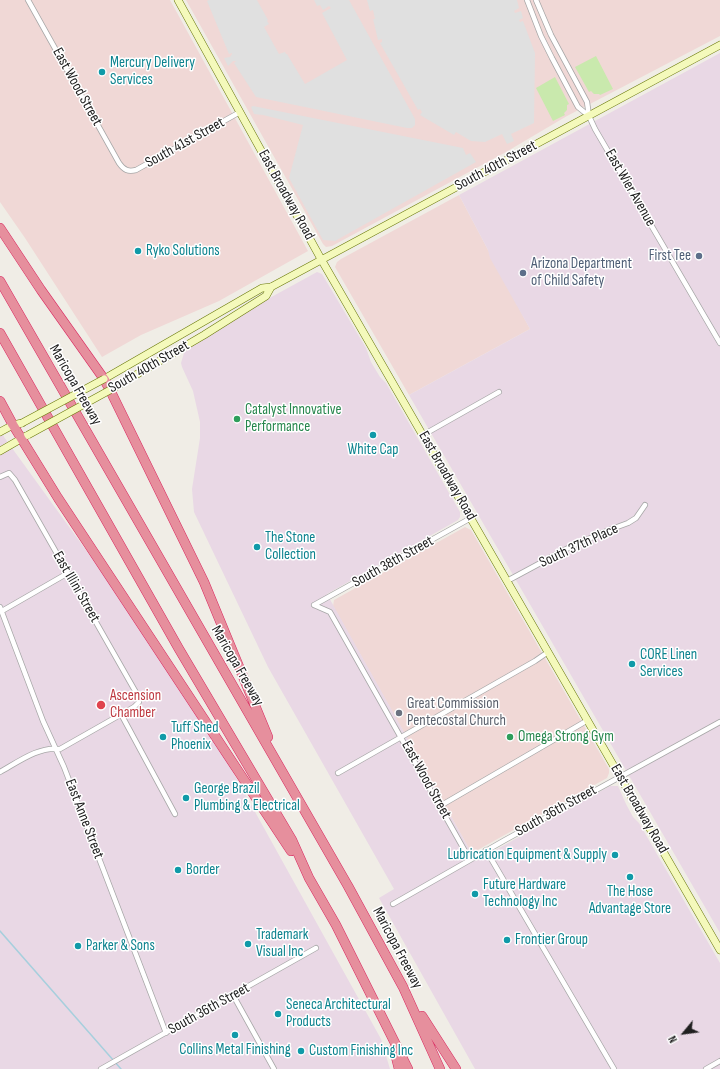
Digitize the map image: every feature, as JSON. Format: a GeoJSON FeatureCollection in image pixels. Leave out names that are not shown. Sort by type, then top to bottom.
{"type":"FeatureCollection","features":[{"type":"Feature","properties":{"kind":"highway"},"geometry":{"type":"LineString","coordinates":[[0,228],[41,290],[104,379],[110,390],[204,582],[282,772]]}},
{"type":"Feature","properties":{"kind":"highway","name":"Maricopa Freeway"},"geometry":{"type":"LineString","coordinates":[[0,282],[348,886],[406,992],[440,1069]]}},
{"type":"Feature","properties":{"kind":"highway"},"geometry":{"type":"LineString","coordinates":[[0,333],[179,649],[292,840],[309,878]]}},
{"type":"Feature","properties":{"kind":"highway"},"geometry":{"type":"LineString","coordinates":[[0,401],[25,437],[61,503],[309,878],[336,925],[408,1069]]}},
{"type":"Feature","properties":{"kind":"highway"},"geometry":{"type":"LineString","coordinates":[[406,992],[456,1069]]}},
{"type":"Feature","properties":{"kind":"highway"},"geometry":{"type":"LineString","coordinates":[[392,1038],[399,1069]]}},
{"type":"Feature","properties":{"kind":"main road","name":"East Broadway Road"},"geometry":{"type":"LineString","coordinates":[[178,0],[321,259],[720,950]]}},
{"type":"Feature","properties":{"kind":"main road","name":"South 40th Street"},"geometry":{"type":"LineString","coordinates":[[0,432],[104,379],[262,288],[272,287],[321,259],[720,45]]}},
{"type":"Feature","properties":{"kind":"main road","name":"South 40th Street"},"geometry":{"type":"LineString","coordinates":[[0,451],[110,390],[204,335],[266,296],[272,287]]}},
{"type":"Feature","properties":{"kind":"street","name":"East Wood Street"},"geometry":{"type":"LineString","coordinates":[[28,0],[119,163],[129,172]]}},
{"type":"Feature","properties":{"kind":"street"},"geometry":{"type":"LineString","coordinates":[[527,0],[541,36],[578,107],[589,116]]}},
{"type":"Feature","properties":{"kind":"street"},"geometry":{"type":"LineString","coordinates":[[536,0],[551,35],[587,102],[589,116]]}},
{"type":"Feature","properties":{"kind":"street","name":"South 41st Street"},"geometry":{"type":"LineString","coordinates":[[129,172],[136,170],[240,112]]}},
{"type":"Feature","properties":{"kind":"street","name":"East Wier Avenue"},"geometry":{"type":"LineString","coordinates":[[589,116],[720,343]]}},
{"type":"Feature","properties":{"kind":"street"},"geometry":{"type":"LineString","coordinates":[[423,435],[499,392]]}},
{"type":"Feature","properties":{"kind":"street","name":"East Illini Street"},"geometry":{"type":"LineString","coordinates":[[0,477],[8,473],[15,480],[138,696],[139,702],[134,707],[121,714]]}},
{"type":"Feature","properties":{"kind":"street","name":"South 37th Place"},"geometry":{"type":"LineString","coordinates":[[507,581],[572,546],[628,523],[636,518],[645,505]]}},
{"type":"Feature","properties":{"kind":"street","name":"South 38th Street"},"geometry":{"type":"LineString","coordinates":[[314,605],[471,518]]}},
{"type":"Feature","properties":{"kind":"street"},"geometry":{"type":"LineString","coordinates":[[1,609],[68,573]]}},
{"type":"Feature","properties":{"kind":"street","name":"East Wood Street"},"geometry":{"type":"LineString","coordinates":[[314,605],[330,612],[402,737],[470,860]]}},
{"type":"Feature","properties":{"kind":"street","name":"East Anne Street"},"geometry":{"type":"LineString","coordinates":[[1,609],[54,748],[64,767],[166,1033]]}},
{"type":"Feature","properties":{"kind":"street"},"geometry":{"type":"LineString","coordinates":[[338,773],[535,661],[548,652]]}},
{"type":"Feature","properties":{"kind":"street"},"geometry":{"type":"LineString","coordinates":[[0,772],[33,754],[54,748],[60,749],[121,714],[175,814]]}},
{"type":"Feature","properties":{"kind":"street"},"geometry":{"type":"LineString","coordinates":[[440,806],[588,720]]}},
{"type":"Feature","properties":{"kind":"street","name":"South 36th Street"},"geometry":{"type":"LineString","coordinates":[[393,904],[486,850],[720,722]]}},
{"type":"Feature","properties":{"kind":"street"},"geometry":{"type":"LineString","coordinates":[[486,850],[614,1069]]}},
{"type":"Feature","properties":{"kind":"street","name":"South 36th Street"},"geometry":{"type":"LineString","coordinates":[[101,1069],[316,948]]}},
{"type":"Feature","properties":{"kind":"street"},"geometry":{"type":"LineString","coordinates":[[233,995],[274,1069]]}},
{"type":"Feature","properties":{"kind":"street"},"geometry":{"type":"LineString","coordinates":[[706,1069],[720,1061]]}},
{"type":"Feature","properties":{"kind":"shaded area"},"geometry":{"type":"Polygon","coordinates":[[[0,0],[170,0],[308,251],[219,301],[141,335],[102,357],[0,202],[0,0]]]}},
{"type":"Feature","properties":{"kind":"shaded area"},"geometry":{"type":"Polygon","coordinates":[[[186,0],[720,0],[720,36],[567,116],[506,152],[332,246],[326,247],[186,0]]]}},
{"type":"Feature","properties":{"kind":"shaded area"},"geometry":{"type":"Polygon","coordinates":[[[257,0],[268,20],[267,21],[269,24],[264,27],[279,54],[285,52],[287,54],[305,84],[347,60],[322,13],[331,8],[329,6],[323,10],[320,5],[317,6],[314,0],[349,0],[415,119],[415,125],[412,128],[407,128],[256,97],[234,63],[236,61],[233,61],[228,66],[224,58],[230,57],[232,53],[229,54],[207,1],[257,0]]]}},
{"type":"Feature","properties":{"kind":"shaded area"},"geometry":{"type":"Polygon","coordinates":[[[367,0],[517,0],[519,8],[514,11],[515,13],[521,11],[523,18],[519,20],[520,22],[523,21],[535,53],[534,123],[511,134],[514,141],[507,144],[502,134],[485,142],[471,141],[456,132],[454,135],[420,115],[422,112],[420,109],[418,110],[380,43],[382,42],[382,39],[378,40],[373,19],[375,19],[373,10],[370,11],[367,0]]]}},
{"type":"Feature","properties":{"kind":"shaded area"},"geometry":{"type":"Polygon","coordinates":[[[720,53],[720,933],[409,395],[530,329],[490,258],[488,250],[459,195],[720,53]]]}},
{"type":"Feature","properties":{"kind":"shaded area"},"geometry":{"type":"Polygon","coordinates":[[[253,106],[463,148],[466,155],[470,153],[476,162],[335,241],[323,240],[289,178],[303,125],[254,114],[251,107],[253,106]]]}},
{"type":"Feature","properties":{"kind":"shaded area"},"geometry":{"type":"Polygon","coordinates":[[[459,195],[530,329],[409,395],[335,267],[337,262],[341,259],[459,195]]]}},
{"type":"Feature","properties":{"kind":"shaded area"},"geometry":{"type":"Polygon","coordinates":[[[317,272],[322,274],[366,348],[371,362],[380,377],[386,383],[460,512],[460,517],[458,520],[327,594],[476,861],[610,786],[618,786],[633,817],[639,823],[720,963],[720,1069],[475,1069],[379,898],[394,889],[268,667],[194,512],[192,489],[200,438],[200,422],[193,391],[181,363],[184,353],[266,300],[317,272]]]}},
{"type":"Feature","properties":{"kind":"shaded area"},"geometry":{"type":"Polygon","coordinates":[[[0,428],[4,437],[188,691],[381,1039],[390,1069],[0,1069],[0,428]]]}},
{"type":"Feature","properties":{"kind":"shaded area"},"geometry":{"type":"Polygon","coordinates":[[[465,527],[471,530],[609,769],[607,778],[474,852],[471,852],[333,606],[334,600],[465,527]]]}},
{"type":"Feature","properties":{"kind":"green space"},"geometry":{"type":"Polygon","coordinates":[[[596,56],[613,89],[600,95],[594,94],[591,91],[589,92],[575,67],[596,56]]]}},
{"type":"Feature","properties":{"kind":"green space"},"geometry":{"type":"Polygon","coordinates":[[[555,77],[569,104],[567,105],[567,110],[564,113],[565,115],[553,121],[536,88],[555,77]]]}},
{"type":"Feature","properties":{"kind":"waterway"},"geometry":{"type":"LineString","coordinates":[[0,931],[121,1069]]}},
{"type":"Feature","properties":{"kind":"place","name":"Mercury Delivery Services"},"geometry":{"type":"Point","coordinates":[102,72]}},
{"type":"Feature","properties":{"kind":"place","name":"Ryko Solutions"},"geometry":{"type":"Point","coordinates":[138,251]}},
{"type":"Feature","properties":{"kind":"place","name":"First Tee"},"geometry":{"type":"Point","coordinates":[699,256]}},
{"type":"Feature","properties":{"kind":"place","name":"Arizona Department of Child Safety"},"geometry":{"type":"Point","coordinates":[523,273]}},
{"type":"Feature","properties":{"kind":"place","name":"Catalyst Innovative Performance"},"geometry":{"type":"Point","coordinates":[237,419]}},
{"type":"Feature","properties":{"kind":"place","name":"White Cap"},"geometry":{"type":"Point","coordinates":[373,435]}},
{"type":"Feature","properties":{"kind":"place","name":"The Stone Collection"},"geometry":{"type":"Point","coordinates":[257,547]}},
{"type":"Feature","properties":{"kind":"place","name":"CORE Linen Services"},"geometry":{"type":"Point","coordinates":[632,664]}},
{"type":"Feature","properties":{"kind":"place","name":"Ascension Chamber"},"geometry":{"type":"Point","coordinates":[101,705]}},
{"type":"Feature","properties":{"kind":"place","name":"Great Commission Pentecostal Church"},"geometry":{"type":"Point","coordinates":[399,713]}},
{"type":"Feature","properties":{"kind":"place","name":"Tuff Shed Phoenix"},"geometry":{"type":"Point","coordinates":[163,737]}},
{"type":"Feature","properties":{"kind":"place","name":"Omega Strong Gym"},"geometry":{"type":"Point","coordinates":[510,737]}},
{"type":"Feature","properties":{"kind":"place","name":"George Brazil Plumbing & Electrical"},"geometry":{"type":"Point","coordinates":[186,798]}},
{"type":"Feature","properties":{"kind":"place","name":"Lubrication Equipment & Supply"},"geometry":{"type":"Point","coordinates":[615,855]}},
{"type":"Feature","properties":{"kind":"place","name":"Border"},"geometry":{"type":"Point","coordinates":[178,870]}},
{"type":"Feature","properties":{"kind":"place","name":"The Hose Advantage Store"},"geometry":{"type":"Point","coordinates":[630,877]}},
{"type":"Feature","properties":{"kind":"place","name":"Future Hardware Technology Inc"},"geometry":{"type":"Point","coordinates":[475,894]}},
{"type":"Feature","properties":{"kind":"place","name":"Frontier Group"},"geometry":{"type":"Point","coordinates":[507,940]}},
{"type":"Feature","properties":{"kind":"place","name":"Trademark Visual Inc"},"geometry":{"type":"Point","coordinates":[248,944]}},
{"type":"Feature","properties":{"kind":"place","name":"Parker & Sons"},"geometry":{"type":"Point","coordinates":[78,946]}},
{"type":"Feature","properties":{"kind":"place","name":"Seneca Architectural Products"},"geometry":{"type":"Point","coordinates":[278,1014]}},
{"type":"Feature","properties":{"kind":"place","name":"Collins Metal Finishing"},"geometry":{"type":"Point","coordinates":[235,1035]}},
{"type":"Feature","properties":{"kind":"place","name":"Custom Finishing Inc"},"geometry":{"type":"Point","coordinates":[301,1051]}}]}
